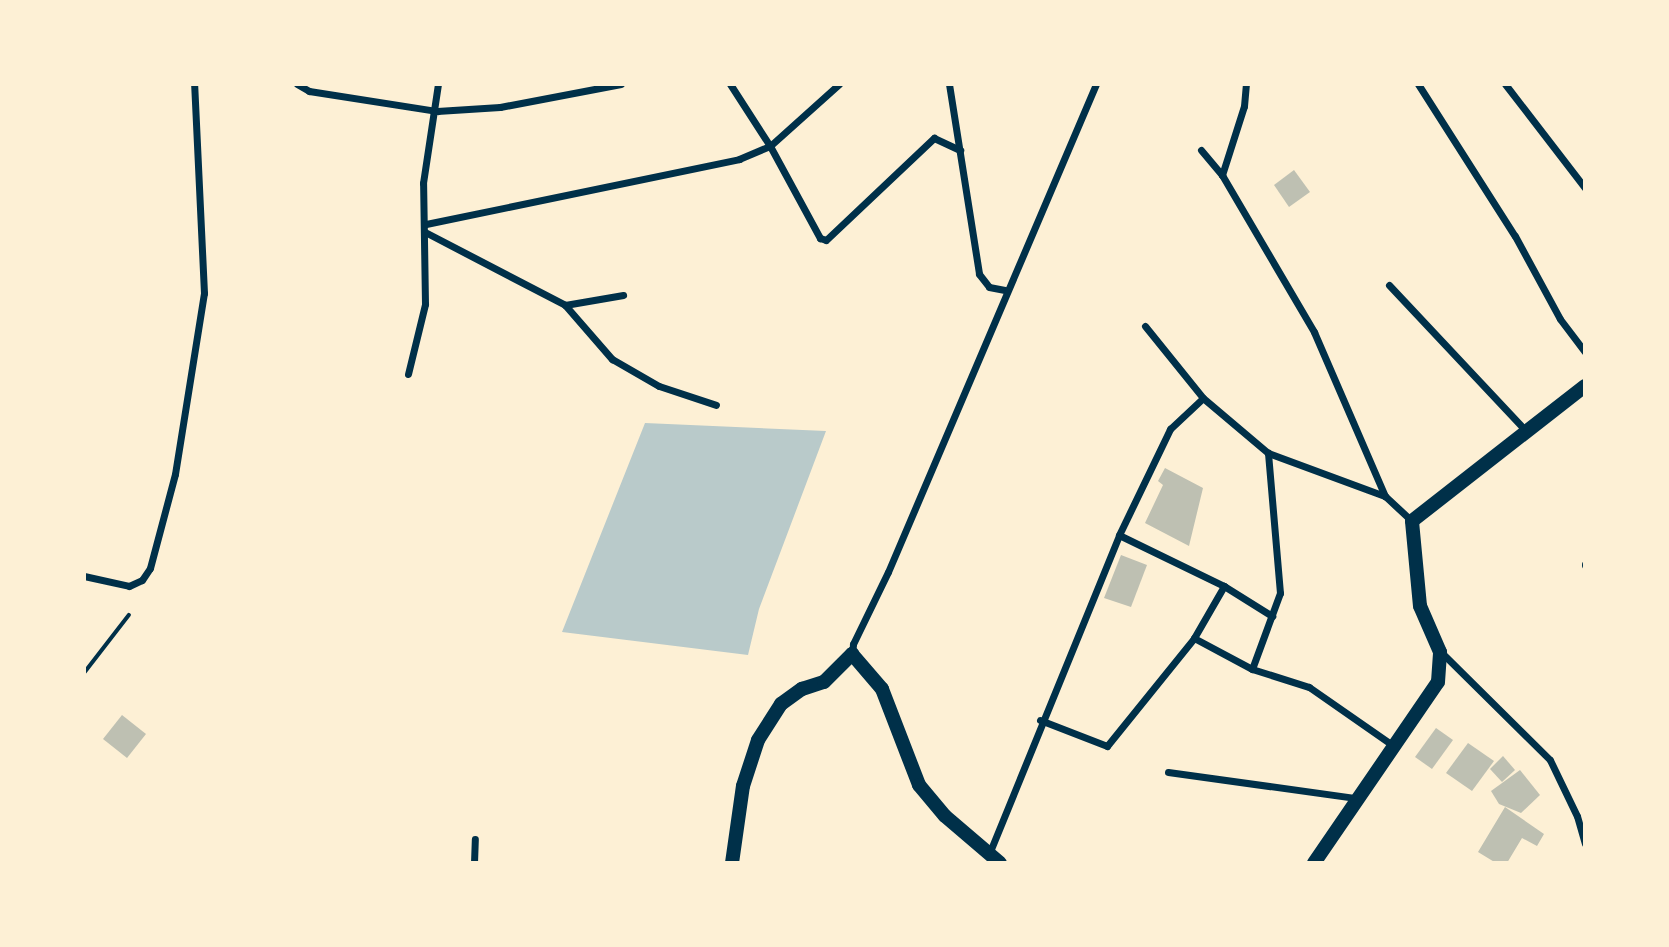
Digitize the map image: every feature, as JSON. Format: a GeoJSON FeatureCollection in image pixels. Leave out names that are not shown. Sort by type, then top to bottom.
{"type":"FeatureCollection","features":[{"type":"Feature","properties":{"kind":"main road"},"geometry":{"type":"LineString","coordinates":[[1314,863],[1438,682],[1440,652],[1420,606],[1412,521],[1525,430],[1585,386]]}},
{"type":"Feature","properties":{"kind":"main road"},"geometry":{"type":"LineString","coordinates":[[732,863],[743,786],[758,740],[781,704],[802,689],[824,682],[852,654],[882,689],[919,785],[945,816],[995,859]]}},
{"type":"Feature","properties":{"kind":"street"},"geometry":{"type":"LineString","coordinates":[[84,576],[129,586],[142,580],[150,568],[175,474],[204,293],[194,84]]}},
{"type":"Feature","properties":{"kind":"street"},"geometry":{"type":"LineString","coordinates":[[297,84],[309,91],[437,111],[500,107],[621,84]]}},
{"type":"Feature","properties":{"kind":"street"},"geometry":{"type":"LineString","coordinates":[[408,374],[425,304],[423,184],[437,111],[438,84]]}},
{"type":"Feature","properties":{"kind":"street"},"geometry":{"type":"LineString","coordinates":[[730,84],[770,146],[820,238],[826,240],[934,138],[960,150]]}},
{"type":"Feature","properties":{"kind":"street"},"geometry":{"type":"LineString","coordinates":[[425,228],[739,159],[770,146],[839,84]]}},
{"type":"Feature","properties":{"kind":"street"},"geometry":{"type":"LineString","coordinates":[[949,84],[979,274],[989,287],[1004,290]]}},
{"type":"Feature","properties":{"kind":"street"},"geometry":{"type":"LineString","coordinates":[[852,654],[853,644],[888,572],[1004,290],[1096,84]]}},
{"type":"Feature","properties":{"kind":"street"},"geometry":{"type":"LineString","coordinates":[[1223,175],[1244,106],[1245,84]]}},
{"type":"Feature","properties":{"kind":"street"},"geometry":{"type":"LineString","coordinates":[[1418,84],[1515,236],[1560,319],[1585,352]]}},
{"type":"Feature","properties":{"kind":"street"},"geometry":{"type":"LineString","coordinates":[[1505,84],[1585,188]]}},
{"type":"Feature","properties":{"kind":"street"},"geometry":{"type":"LineString","coordinates":[[1201,150],[1223,175],[1314,332],[1385,496]]}},
{"type":"Feature","properties":{"kind":"street"},"geometry":{"type":"LineString","coordinates":[[425,228],[565,305],[612,359],[659,386],[716,405]]}},
{"type":"Feature","properties":{"kind":"street"},"geometry":{"type":"LineString","coordinates":[[1389,285],[1525,430]]}},
{"type":"Feature","properties":{"kind":"street"},"geometry":{"type":"LineString","coordinates":[[565,305],[623,295]]}},
{"type":"Feature","properties":{"kind":"street"},"geometry":{"type":"LineString","coordinates":[[1145,326],[1203,398],[1268,453],[1385,496],[1412,521]]}},
{"type":"Feature","properties":{"kind":"street"},"geometry":{"type":"LineString","coordinates":[[995,859],[1040,720],[1119,534],[1170,429],[1203,398]]}},
{"type":"Feature","properties":{"kind":"street"},"geometry":{"type":"LineString","coordinates":[[1252,669],[1280,593],[1268,453]]}},
{"type":"Feature","properties":{"kind":"street"},"geometry":{"type":"LineString","coordinates":[[1119,534],[1224,586],[1272,616]]}},
{"type":"Feature","properties":{"kind":"street"},"geometry":{"type":"LineString","coordinates":[[1040,720],[1107,746],[1194,638],[1224,586]]}},
{"type":"Feature","properties":{"kind":"street"},"geometry":{"type":"LineString","coordinates":[[1194,638],[1252,669],[1309,687],[1394,746]]}},
{"type":"Feature","properties":{"kind":"street"},"geometry":{"type":"LineString","coordinates":[[1440,652],[1549,760],[1577,816],[1585,844]]}},
{"type":"Feature","properties":{"kind":"street"},"geometry":{"type":"LineString","coordinates":[[1168,772],[1356,798]]}},
{"type":"Feature","properties":{"kind":"street"},"geometry":{"type":"LineString","coordinates":[[474,863],[475,839]]}},
{"type":"Feature","properties":{"kind":"path"},"geometry":{"type":"LineString","coordinates":[[84,673],[129,615]]}},
{"type":"Feature","properties":{"kind":"shaded area"},"geometry":{"type":"Polygon","coordinates":[[[645,423],[826,431],[759,609],[748,655],[562,632],[645,423]]]}},
{"type":"Feature","properties":{"kind":"building"},"geometry":{"type":"Polygon","coordinates":[[[1294,170],[1310,192],[1289,207],[1274,185],[1294,170]]]}},
{"type":"Feature","properties":{"kind":"building"},"geometry":{"type":"Polygon","coordinates":[[[1165,468],[1203,488],[1189,546],[1145,523],[1163,485],[1158,481],[1165,468]]]}},
{"type":"Feature","properties":{"kind":"building"},"geometry":{"type":"Polygon","coordinates":[[[1121,555],[1147,565],[1131,607],[1104,598],[1121,555]]]}},
{"type":"Feature","properties":{"kind":"building"},"geometry":{"type":"Polygon","coordinates":[[[122,715],[146,734],[127,758],[103,739],[122,715]]]}},
{"type":"Feature","properties":{"kind":"building"},"geometry":{"type":"Polygon","coordinates":[[[1436,728],[1453,740],[1432,769],[1415,757],[1436,728]]]}},
{"type":"Feature","properties":{"kind":"building"},"geometry":{"type":"Polygon","coordinates":[[[1468,743],[1494,761],[1472,791],[1446,773],[1468,743]]]}},
{"type":"Feature","properties":{"kind":"building"},"geometry":{"type":"Polygon","coordinates":[[[1503,756],[1515,770],[1502,782],[1490,769],[1503,756]]]}},
{"type":"Feature","properties":{"kind":"building"},"geometry":{"type":"Polygon","coordinates":[[[1520,770],[1540,795],[1521,813],[1499,804],[1491,791],[1520,770]]]}},
{"type":"Feature","properties":{"kind":"building"},"geometry":{"type":"Polygon","coordinates":[[[1505,807],[1544,834],[1537,846],[1522,838],[1507,863],[1496,863],[1478,852],[1505,807]]]}}]}
